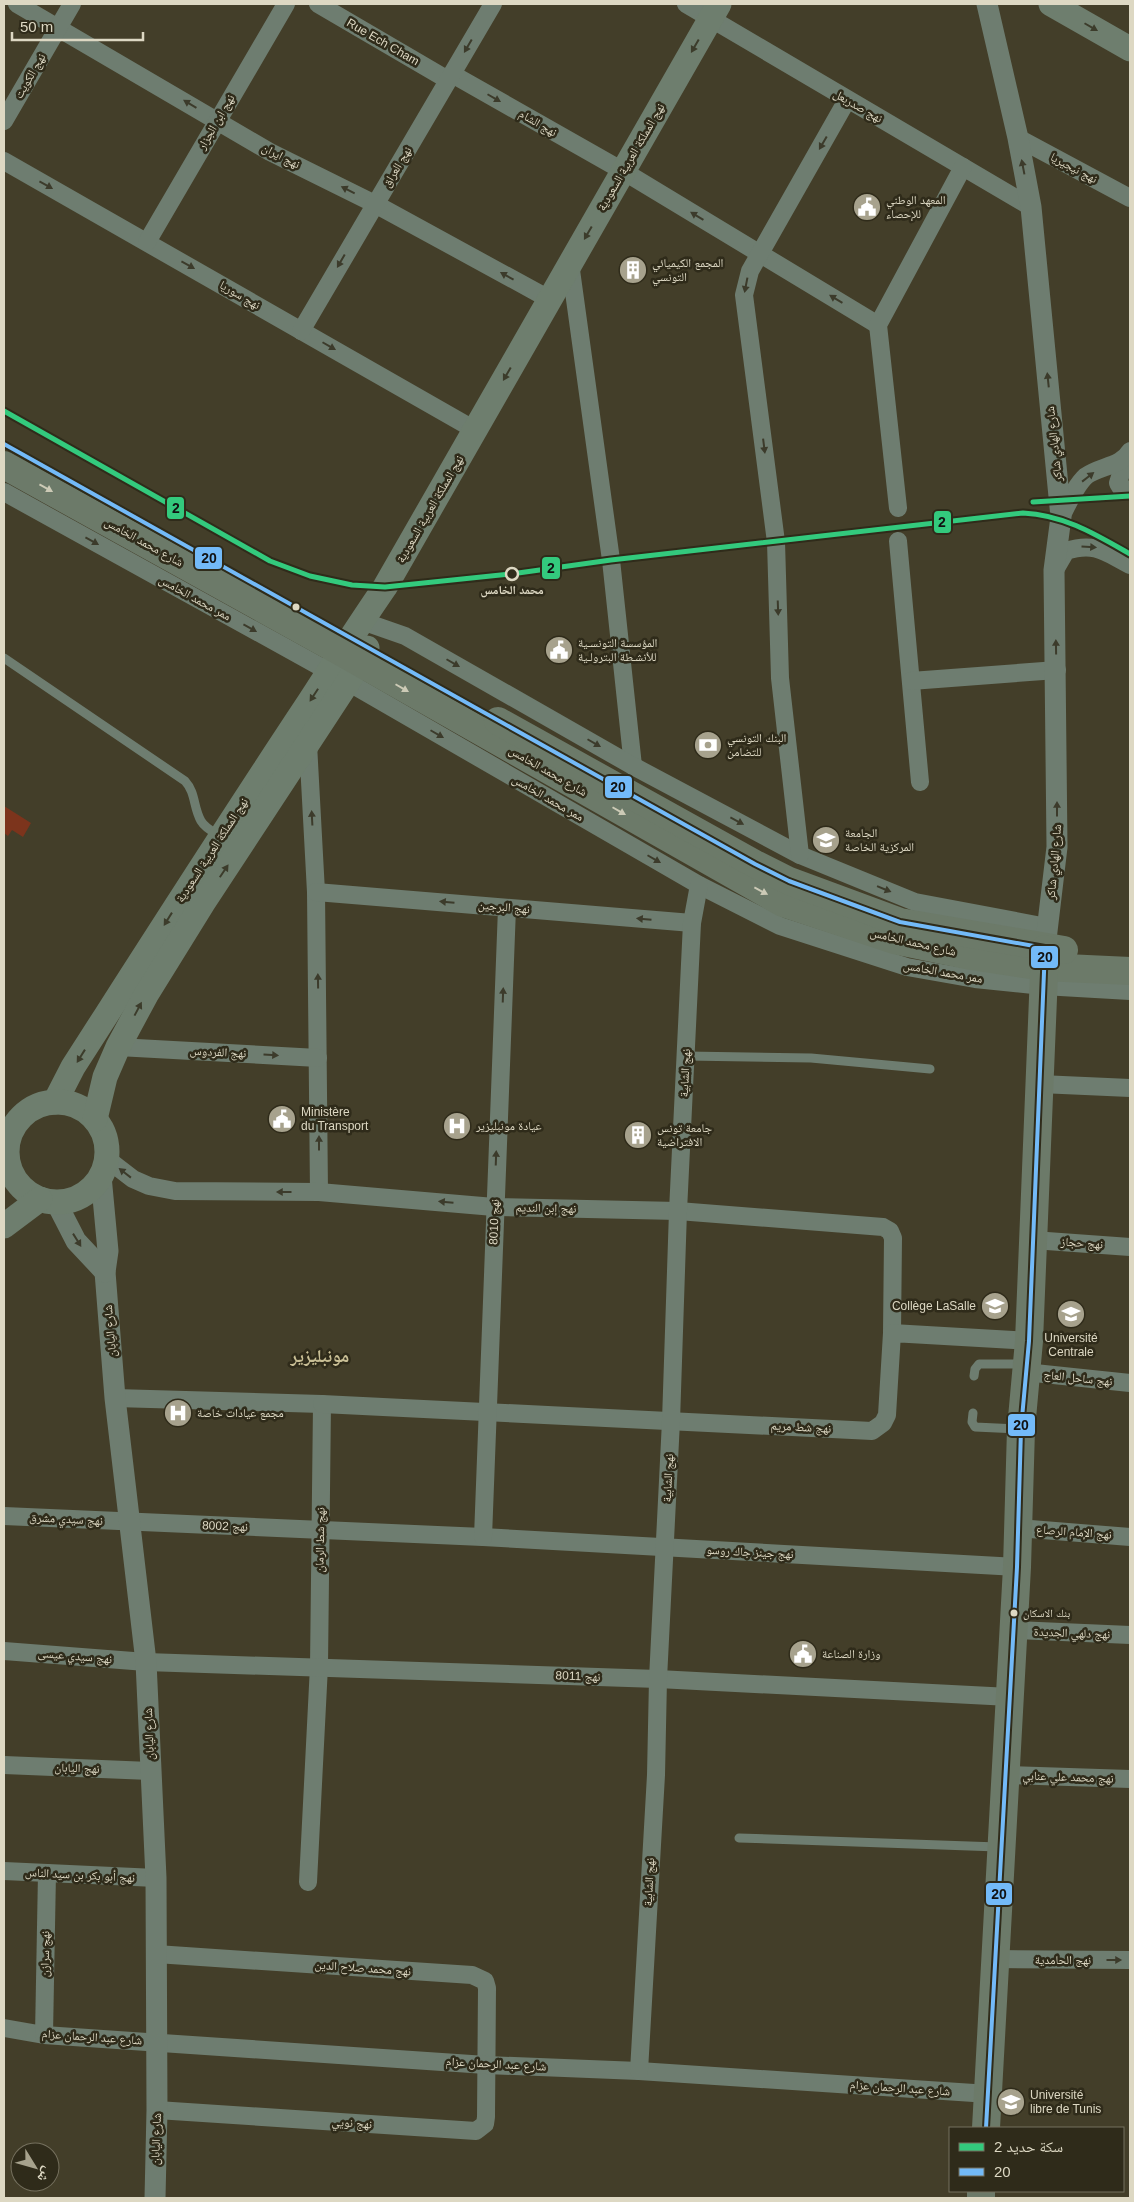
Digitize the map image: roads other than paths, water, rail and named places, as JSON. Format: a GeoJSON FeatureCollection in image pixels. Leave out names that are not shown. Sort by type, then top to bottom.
{"type":"FeatureCollection","features":[{"type":"Feature","properties":{"kind":"main road"},"geometry":{"type":"LineString","coordinates":[[1051,4],[1130,49]]}},
{"type":"Feature","properties":{"kind":"main road","name":"نهج المملكة العربية السعودية"},"geometry":{"type":"LineString","coordinates":[[95,1119],[105,1077],[118,1047],[167,959],[308,744],[350,654],[385,587],[714,11]]}},
{"type":"Feature","properties":{"kind":"main road","name":"شارع محمد الخامس"},"geometry":{"type":"LineString","coordinates":[[4,444],[350,654]]}},
{"type":"Feature","properties":{"kind":"main road","name":"شارع محمد الخامس"},"geometry":{"type":"LineString","coordinates":[[4,465],[350,654],[783,903],[894,940],[971,956],[1045,957],[1130,952]]}},
{"type":"Feature","properties":{"kind":"main road","name":"نهج المملكة العربية السعودية"},"geometry":{"type":"LineString","coordinates":[[55,1102],[73,1067],[220,837],[350,654]]}},
{"type":"Feature","properties":{"kind":"main road"},"geometry":{"type":"LineString","coordinates":[[986,2127],[1000,1847],[1014,1630],[1021,1429],[1027,1359],[1045,957]]}},
{"type":"Feature","properties":{"kind":"main road","name":"شارع محمد الخامس"},"geometry":{"type":"LineString","coordinates":[[1045,957],[1130,971]]}},
{"type":"Feature","properties":{"kind":"main road"},"geometry":{"type":"LineString","coordinates":[[55,1102],[70,1103],[83,1109],[95,1119],[107,1144],[104,1168],[93,1187],[82,1195],[70,1200],[48,1201],[28,1193],[18,1184],[6,1162],[10,1134],[15,1124],[33,1108],[55,1102]]}},
{"type":"Feature","properties":{"kind":"main road"},"geometry":{"type":"LineString","coordinates":[[4,1226],[48,1201]]}},
{"type":"Feature","properties":{"kind":"street","name":"نهج ايران"},"geometry":{"type":"LineString","coordinates":[[17,4],[270,152],[375,204],[549,299]]}},
{"type":"Feature","properties":{"kind":"street","name":"نهج الكويت"},"geometry":{"type":"LineString","coordinates":[[4,121],[72,4]]}},
{"type":"Feature","properties":{"kind":"street","name":"نهج ابن الجزار"},"geometry":{"type":"LineString","coordinates":[[147,242],[286,4]]}},
{"type":"Feature","properties":{"kind":"street","name":"Rue Ech Cham"},"geometry":{"type":"LineString","coordinates":[[318,4],[450,77]]}},
{"type":"Feature","properties":{"kind":"street","name":"نهج العراق"},"geometry":{"type":"LineString","coordinates":[[301,331],[493,4]]}},
{"type":"Feature","properties":{"kind":"street","name":"نهج صدربعل"},"geometry":{"type":"LineString","coordinates":[[686,4],[714,11],[848,100],[1031,207]]}},
{"type":"Feature","properties":{"kind":"street","name":"شارع الهادي شاكر"},"geometry":{"type":"LineString","coordinates":[[987,4],[1018,138],[1031,207],[1061,517],[1054,570],[1057,670],[1057,847],[1045,957]]}},
{"type":"Feature","properties":{"kind":"street","name":"نهج الشام"},"geometry":{"type":"LineString","coordinates":[[450,77],[623,171],[878,325]]}},
{"type":"Feature","properties":{"kind":"street"},"geometry":{"type":"LineString","coordinates":[[800,855],[780,678],[775,532],[744,295],[750,271],[848,100]]}},
{"type":"Feature","properties":{"kind":"street","name":"نهج نيجيريا"},"geometry":{"type":"LineString","coordinates":[[1018,138],[1130,198]]}},
{"type":"Feature","properties":{"kind":"street","name":"نهج سوريا"},"geometry":{"type":"LineString","coordinates":[[4,161],[475,430]]}},
{"type":"Feature","properties":{"kind":"street"},"geometry":{"type":"LineString","coordinates":[[898,508],[878,325],[963,167]]}},
{"type":"Feature","properties":{"kind":"street"},"geometry":{"type":"LineString","coordinates":[[570,263],[611,560],[634,766]]}},
{"type":"Feature","properties":{"kind":"street"},"geometry":{"type":"LineString","coordinates":[[1061,517],[1079,484],[1086,476],[1128,454]]}},
{"type":"Feature","properties":{"kind":"street"},"geometry":{"type":"LineString","coordinates":[[1128,454],[1118,483],[1120,488],[1130,490]]}},
{"type":"Feature","properties":{"kind":"street","name":"ممر محمد الخامس"},"geometry":{"type":"LineString","coordinates":[[4,492],[350,654],[699,885],[780,926],[907,967],[975,979],[1045,957],[1130,991]]}},
{"type":"Feature","properties":{"kind":"street"},"geometry":{"type":"LineString","coordinates":[[898,541],[920,782]]}},
{"type":"Feature","properties":{"kind":"street"},"geometry":{"type":"LineString","coordinates":[[1054,570],[1066,552],[1081,547],[1098,548],[1130,565]]}},
{"type":"Feature","properties":{"kind":"street","name":"شارع محمد الخامس"},"geometry":{"type":"LineString","coordinates":[[350,654],[405,636],[634,766],[800,855],[1045,957]]}},
{"type":"Feature","properties":{"kind":"street"},"geometry":{"type":"LineString","coordinates":[[911,681],[1057,670]]}},
{"type":"Feature","properties":{"kind":"street"},"geometry":{"type":"LineString","coordinates":[[308,744],[316,892],[319,1192]]}},
{"type":"Feature","properties":{"kind":"street","name":"نهج الشابية"},"geometry":{"type":"LineString","coordinates":[[639,2071],[656,1775],[658,1679],[692,923],[699,885]]}},
{"type":"Feature","properties":{"kind":"street","name":"نهج البرجين"},"geometry":{"type":"LineString","coordinates":[[316,892],[692,923]]}},
{"type":"Feature","properties":{"kind":"street","name":"نهج 8010"},"geometry":{"type":"LineString","coordinates":[[483,1537],[489,1411],[494,1206],[507,908]]}},
{"type":"Feature","properties":{"kind":"street","name":"نهج الفردوس"},"geometry":{"type":"LineString","coordinates":[[118,1047],[318,1058]]}},
{"type":"Feature","properties":{"kind":"street"},"geometry":{"type":"LineString","coordinates":[[1040,1084],[1130,1088]]}},
{"type":"Feature","properties":{"kind":"street","name":"نهج إبن النديم"},"geometry":{"type":"LineString","coordinates":[[104,1168],[149,1186],[175,1191],[319,1192],[494,1206],[678,1211],[883,1227],[890,1231],[893,1238],[892,1333]]}},
{"type":"Feature","properties":{"kind":"street","name":"شارع اليابان"},"geometry":{"type":"LineString","coordinates":[[104,1168],[108,1251],[105,1272],[115,1398],[146,1662],[156,1878],[157,2110],[155,2198]]}},
{"type":"Feature","properties":{"kind":"street"},"geometry":{"type":"LineString","coordinates":[[48,1201],[76,1241],[105,1272]]}},
{"type":"Feature","properties":{"kind":"street","name":"نهج حجاز"},"geometry":{"type":"LineString","coordinates":[[1033,1240],[1130,1247]]}},
{"type":"Feature","properties":{"kind":"street"},"geometry":{"type":"LineString","coordinates":[[892,1333],[1027,1359]]}},
{"type":"Feature","properties":{"kind":"street","name":"نهج شط مريم"},"geometry":{"type":"LineString","coordinates":[[322,1404],[872,1431],[883,1423],[886,1415],[892,1333]]}},
{"type":"Feature","properties":{"kind":"street","name":"نهج ساحل العاج"},"geometry":{"type":"LineString","coordinates":[[1027,1359],[1130,1383]]}},
{"type":"Feature","properties":{"kind":"street"},"geometry":{"type":"LineString","coordinates":[[115,1398],[322,1404]]}},
{"type":"Feature","properties":{"kind":"street","name":"نهج شط الرمان"},"geometry":{"type":"LineString","coordinates":[[308,1882],[319,1666],[322,1404]]}},
{"type":"Feature","properties":{"kind":"street","name":"نهج سيدي مشرق"},"geometry":{"type":"LineString","coordinates":[[4,1516],[129,1522]]}},
{"type":"Feature","properties":{"kind":"street","name":"نهج 8002"},"geometry":{"type":"LineString","coordinates":[[129,1522],[483,1537]]}},
{"type":"Feature","properties":{"kind":"street","name":"نهج الإمام الرصاع"},"geometry":{"type":"LineString","coordinates":[[1018,1528],[1130,1537]]}},
{"type":"Feature","properties":{"kind":"street","name":"نهج جينز جاك روسو"},"geometry":{"type":"LineString","coordinates":[[483,1537],[1017,1566]]}},
{"type":"Feature","properties":{"kind":"street","name":"نهج دلهي الجديدة"},"geometry":{"type":"LineString","coordinates":[[1014,1630],[1130,1635]]}},
{"type":"Feature","properties":{"kind":"street","name":"نهج سيدي عيسى"},"geometry":{"type":"LineString","coordinates":[[4,1651],[146,1662]]}},
{"type":"Feature","properties":{"kind":"street","name":"نهج 8011"},"geometry":{"type":"LineString","coordinates":[[146,1662],[319,1666],[658,1679],[1010,1697]]}},
{"type":"Feature","properties":{"kind":"street","name":"نهج اليابان"},"geometry":{"type":"LineString","coordinates":[[4,1765],[150,1771]]}},
{"type":"Feature","properties":{"kind":"street","name":"نهج محمد علي عنابي"},"geometry":{"type":"LineString","coordinates":[[1005,1775],[1130,1779]]}},
{"type":"Feature","properties":{"kind":"street","name":"نهج أبو بكر بن سيد الناس"},"geometry":{"type":"LineString","coordinates":[[4,1871],[156,1878]]}},
{"type":"Feature","properties":{"kind":"street","name":"نهج سرازن"},"geometry":{"type":"LineString","coordinates":[[44,2034],[47,1873]]}},
{"type":"Feature","properties":{"kind":"street","name":"نهج محمد صلاح الدين"},"geometry":{"type":"LineString","coordinates":[[156,1954],[478,1976],[484,1981],[487,1988],[486,2065]]}},
{"type":"Feature","properties":{"kind":"street","name":"نهج الحامدية"},"geometry":{"type":"LineString","coordinates":[[995,1960],[1130,1960]]}},
{"type":"Feature","properties":{"kind":"street","name":"شارع عبد الرحمان عزام"},"geometry":{"type":"LineString","coordinates":[[4,2028],[44,2034],[486,2065],[639,2071],[989,2094]]}},
{"type":"Feature","properties":{"kind":"street","name":"نهج نويي"},"geometry":{"type":"LineString","coordinates":[[157,2110],[476,2130],[485,2124],[486,2065]]}},
{"type":"Feature","properties":{"kind":"lane"},"geometry":{"type":"LineString","coordinates":[[4,658],[185,781],[194,795],[197,812],[201,821],[220,837]]}},
{"type":"Feature","properties":{"kind":"lane"},"geometry":{"type":"LineString","coordinates":[[686,1056],[827,1059],[930,1069]]}},
{"type":"Feature","properties":{"kind":"lane"},"geometry":{"type":"LineString","coordinates":[[974,1376],[975,1369],[979,1364],[1027,1359]]}},
{"type":"Feature","properties":{"kind":"lane"},"geometry":{"type":"LineString","coordinates":[[972,1413],[972,1422],[975,1427],[1021,1429]]}},
{"type":"Feature","properties":{"kind":"lane"},"geometry":{"type":"LineString","coordinates":[[739,1838],[1000,1847]]}},
{"type":"Feature","properties":{"kind":"rail line","name":"2"},"geometry":{"type":"LineString","coordinates":[[4,411],[270,561],[310,576],[352,585],[385,587],[511,574],[611,560],[1023,513],[1052,517],[1066,522],[1092,533],[1130,554]]}},
{"type":"Feature","properties":{"kind":"rail line","name":"2"},"geometry":{"type":"LineString","coordinates":[[1033,502],[1130,496]]}},
{"type":"Feature","properties":{"kind":"place","name":"المعهد الوطني للإحصاء"},"geometry":{"type":"Point","coordinates":[867,207]}},
{"type":"Feature","properties":{"kind":"place","name":"المجمع الكيميائي التونسي"},"geometry":{"type":"Point","coordinates":[633,270]}},
{"type":"Feature","properties":{"kind":"place","name":"محمد الخامس"},"geometry":{"type":"Point","coordinates":[512,574]}},
{"type":"Feature","properties":{"kind":"place","name":"المؤسسة التونسـية للأنشـطة البترولـية"},"geometry":{"type":"Point","coordinates":[559,650]}},
{"type":"Feature","properties":{"kind":"place","name":"البنك التونسي للتضامن"},"geometry":{"type":"Point","coordinates":[708,745]}},
{"type":"Feature","properties":{"kind":"place","name":"الجامعة المركزية الخاصة"},"geometry":{"type":"Point","coordinates":[826,840]}},
{"type":"Feature","properties":{"kind":"place","name":"Ministère du Transport"},"geometry":{"type":"Point","coordinates":[282,1119]}},
{"type":"Feature","properties":{"kind":"place","name":"عيادة مونبليزير"},"geometry":{"type":"Point","coordinates":[457,1126]}},
{"type":"Feature","properties":{"kind":"place","name":"جامعة تونس الافتراضية"},"geometry":{"type":"Point","coordinates":[638,1135]}},
{"type":"Feature","properties":{"kind":"place","name":"Collège LaSalle"},"geometry":{"type":"Point","coordinates":[995,1306]}},
{"type":"Feature","properties":{"kind":"place","name":"Université Centrale"},"geometry":{"type":"Point","coordinates":[1071,1314]}},
{"type":"Feature","properties":{"kind":"place","name":"مجمع عيادات خاصة"},"geometry":{"type":"Point","coordinates":[178,1413]}},
{"type":"Feature","properties":{"kind":"place","name":"بنك الاسكان"},"geometry":{"type":"Point","coordinates":[1014,1613]}},
{"type":"Feature","properties":{"kind":"place","name":"وزارة الصناعة"},"geometry":{"type":"Point","coordinates":[803,1654]}},
{"type":"Feature","properties":{"kind":"place","name":"Université libre de Tunis"},"geometry":{"type":"Point","coordinates":[1011,2102]}},
{"type":"Feature","properties":{"kind":"district","name":"مونبليزير"},"geometry":{"type":"Point","coordinates":[320,1356]}}]}
